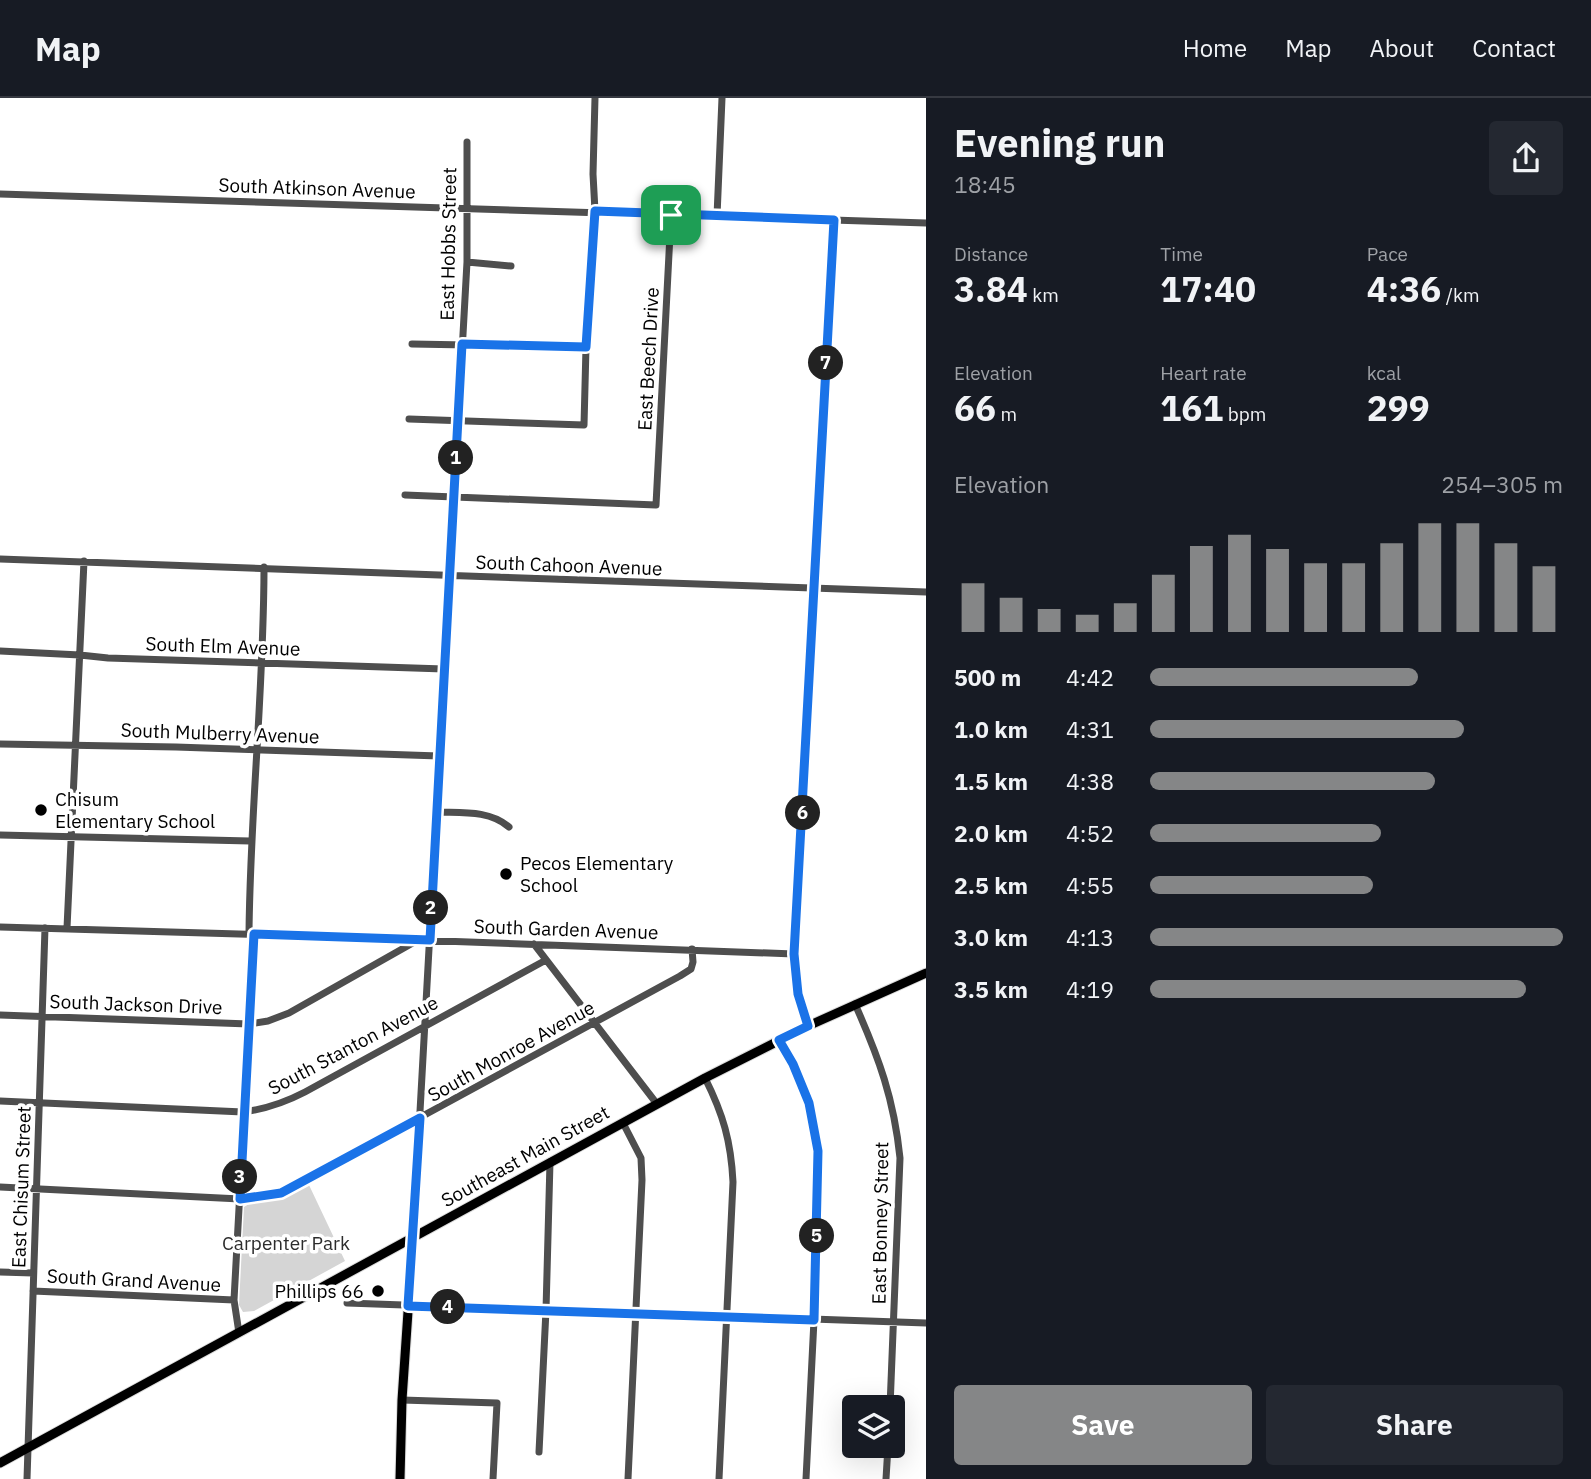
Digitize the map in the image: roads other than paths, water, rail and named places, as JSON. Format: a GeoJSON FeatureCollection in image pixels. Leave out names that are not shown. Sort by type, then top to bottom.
{"type":"FeatureCollection","features":[{"type":"Feature","properties":{"kind":"main road","name":"Southeast Main Street"},"geometry":{"type":"LineString","coordinates":[[0,1463],[705,1078],[808,1026],[926,973]]}},
{"type":"Feature","properties":{"kind":"main road","name":"East Hobbs Street"},"geometry":{"type":"LineString","coordinates":[[400,1479],[402,1400],[413,1238]]}},
{"type":"Feature","properties":{"kind":"street"},"geometry":{"type":"LineString","coordinates":[[409,419],[584,425],[595,211],[595,98]]}},
{"type":"Feature","properties":{"kind":"street"},"geometry":{"type":"LineString","coordinates":[[716,216],[722,98]]}},
{"type":"Feature","properties":{"kind":"street","name":"East Hobbs Street"},"geometry":{"type":"LineString","coordinates":[[413,1238],[467,262],[467,142]]}},
{"type":"Feature","properties":{"kind":"street","name":"South Atkinson Avenue"},"geometry":{"type":"LineString","coordinates":[[0,194],[926,223]]}},
{"type":"Feature","properties":{"kind":"street","name":"East Beech Drive"},"geometry":{"type":"LineString","coordinates":[[454,497],[656,505],[671,215]]}},
{"type":"Feature","properties":{"kind":"street"},"geometry":{"type":"LineString","coordinates":[[808,1026],[798,994],[794,954],[834,220]]}},
{"type":"Feature","properties":{"kind":"street"},"geometry":{"type":"LineString","coordinates":[[467,262],[511,266]]}},
{"type":"Feature","properties":{"kind":"street"},"geometry":{"type":"LineString","coordinates":[[412,344],[586,347]]}},
{"type":"Feature","properties":{"kind":"street"},"geometry":{"type":"LineString","coordinates":[[405,495],[454,497]]}},
{"type":"Feature","properties":{"kind":"street","name":"South Cahoon Avenue"},"geometry":{"type":"LineString","coordinates":[[0,559],[926,592]]}},
{"type":"Feature","properties":{"kind":"street"},"geometry":{"type":"LineString","coordinates":[[67,928],[84,561]]}},
{"type":"Feature","properties":{"kind":"street"},"geometry":{"type":"LineString","coordinates":[[239,1333],[234,1300],[249,1024],[250,841],[264,567]]}},
{"type":"Feature","properties":{"kind":"street","name":"South Elm Avenue"},"geometry":{"type":"LineString","coordinates":[[0,651],[108,658],[444,670]]}},
{"type":"Feature","properties":{"kind":"street","name":"South Mulberry Avenue"},"geometry":{"type":"LineString","coordinates":[[0,744],[439,756]]}},
{"type":"Feature","properties":{"kind":"street"},"geometry":{"type":"LineString","coordinates":[[436,812],[488,815],[499,818],[509,827]]}},
{"type":"Feature","properties":{"kind":"street"},"geometry":{"type":"LineString","coordinates":[[0,835],[250,841]]}},
{"type":"Feature","properties":{"kind":"street","name":"South Garden Avenue"},"geometry":{"type":"LineString","coordinates":[[0,927],[418,939],[794,954]]}},
{"type":"Feature","properties":{"kind":"street","name":"East Chisum Street"},"geometry":{"type":"LineString","coordinates":[[27,1479],[45,928]]}},
{"type":"Feature","properties":{"kind":"street","name":"South Jackson Drive"},"geometry":{"type":"LineString","coordinates":[[0,1015],[249,1024],[268,1021],[289,1013],[418,939]]}},
{"type":"Feature","properties":{"kind":"street"},"geometry":{"type":"LineString","coordinates":[[534,944],[544,961],[657,1104]]}},
{"type":"Feature","properties":{"kind":"street","name":"South Monroe Avenue"},"geometry":{"type":"LineString","coordinates":[[0,1187],[240,1199],[281,1193],[691,970],[691,949]]}},
{"type":"Feature","properties":{"kind":"street","name":"South Stanton Avenue"},"geometry":{"type":"LineString","coordinates":[[0,1101],[243,1112],[284,1103],[544,961]]}},
{"type":"Feature","properties":{"kind":"street","name":"East Bonney Street"},"geometry":{"type":"LineString","coordinates":[[855,1004],[884,1073],[897,1129],[900,1158],[891,1395]]}},
{"type":"Feature","properties":{"kind":"street"},"geometry":{"type":"LineString","coordinates":[[779,1040],[793,1064],[809,1103],[818,1151],[814,1320],[806,1479]]}},
{"type":"Feature","properties":{"kind":"street"},"geometry":{"type":"LineString","coordinates":[[705,1078],[725,1122],[732,1149],[728,1317],[719,1479]]}},
{"type":"Feature","properties":{"kind":"street"},"geometry":{"type":"LineString","coordinates":[[624,1123],[641,1158],[637,1314],[628,1479]]}},
{"type":"Feature","properties":{"kind":"street"},"geometry":{"type":"LineString","coordinates":[[539,1452],[551,1163]]}},
{"type":"Feature","properties":{"kind":"street","name":"South Grand Avenue"},"geometry":{"type":"LineString","coordinates":[[0,1272],[33,1273]]}},
{"type":"Feature","properties":{"kind":"street","name":"South Grand Avenue"},"geometry":{"type":"LineString","coordinates":[[33,1291],[234,1300]]}},
{"type":"Feature","properties":{"kind":"street"},"geometry":{"type":"LineString","coordinates":[[346,1303],[926,1323]]}},
{"type":"Feature","properties":{"kind":"street"},"geometry":{"type":"LineString","coordinates":[[402,1400],[497,1403],[493,1479]]}},
{"type":"Feature","properties":{"kind":"street"},"geometry":{"type":"LineString","coordinates":[[886,1479],[887,1458]]}},
{"type":"Feature","properties":{"kind":"place","name":"Chisum Elementary School"},"geometry":{"type":"Point","coordinates":[41,810]}},
{"type":"Feature","properties":{"kind":"place","name":"Pecos Elementary School"},"geometry":{"type":"Point","coordinates":[506,874]}},
{"type":"Feature","properties":{"kind":"place","name":"Phillips 66"},"geometry":{"type":"Point","coordinates":[378,1291]}},
{"type":"Feature","properties":{"kind":"park label","name":"Carpenter Park"},"geometry":{"type":"Point","coordinates":[286,1243]}}]}
